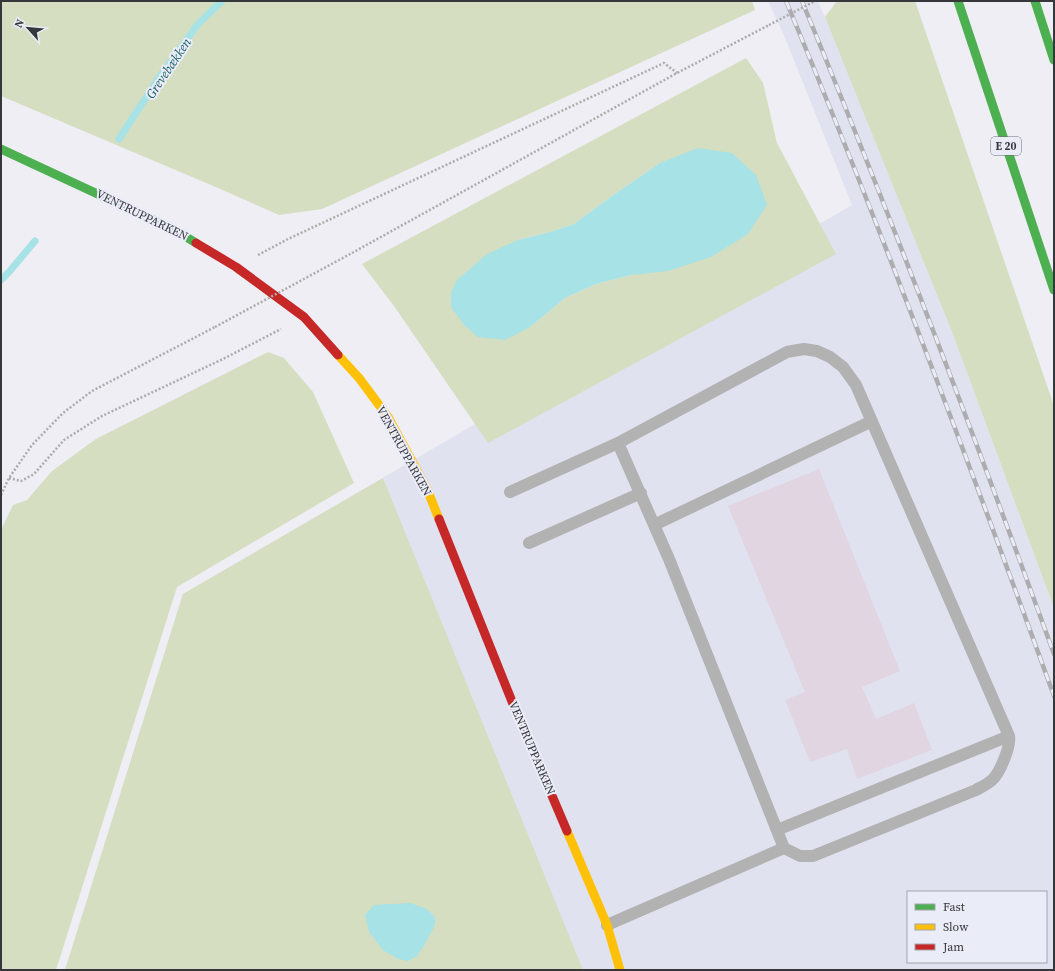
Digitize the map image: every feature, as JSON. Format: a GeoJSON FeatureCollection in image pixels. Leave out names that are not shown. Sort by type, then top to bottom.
{"type":"FeatureCollection","features":[{"type":"Feature","properties":{"kind":"main road","name":"E 20"},"geometry":{"type":"LineString","coordinates":[[958,1],[1054,290]]}},
{"type":"Feature","properties":{"kind":"main road"},"geometry":{"type":"LineString","coordinates":[[1035,1],[1054,60]]}},
{"type":"Feature","properties":{"kind":"main road","name":"VENTRUPPARKEN"},"geometry":{"type":"LineString","coordinates":[[1,149],[175,230],[236,267],[304,317],[359,378],[388,417],[427,489],[513,704],[607,925],[620,970]]}},
{"type":"Feature","properties":{"kind":"lane"},"geometry":{"type":"LineString","coordinates":[[510,492],[618,443],[787,352],[804,349],[818,351],[830,357],[843,367],[856,384],[1009,736],[1010,740],[1006,754],[993,780],[976,790],[813,856],[800,856],[784,848],[669,559],[618,443]]}},
{"type":"Feature","properties":{"kind":"lane"},"geometry":{"type":"LineString","coordinates":[[654,525],[872,421]]}},
{"type":"Feature","properties":{"kind":"lane"},"geometry":{"type":"LineString","coordinates":[[529,543],[640,493]]}},
{"type":"Feature","properties":{"kind":"lane"},"geometry":{"type":"LineString","coordinates":[[777,830],[1009,736]]}},
{"type":"Feature","properties":{"kind":"lane"},"geometry":{"type":"LineString","coordinates":[[607,925],[784,848]]}},
{"type":"Feature","properties":{"kind":"path"},"geometry":{"type":"LineString","coordinates":[[1,495],[8,478],[32,445],[63,413],[92,391],[352,253],[677,73],[815,1]]}},
{"type":"Feature","properties":{"kind":"path"},"geometry":{"type":"LineString","coordinates":[[236,267],[288,239],[664,63],[677,73]]}},
{"type":"Feature","properties":{"kind":"path"},"geometry":{"type":"LineString","coordinates":[[8,478],[21,481],[34,474],[64,440],[102,416],[223,359],[304,317]]}},
{"type":"Feature","properties":{"kind":"shaded area"},"geometry":{"type":"Polygon","coordinates":[[[768,1],[818,1],[844,62],[952,332],[1054,608],[1054,970],[65,970],[183,594],[852,205],[783,33],[768,1]]]}},
{"type":"Feature","properties":{"kind":"green space"},"geometry":{"type":"Polygon","coordinates":[[[1,1],[752,1],[755,10],[322,209],[279,215],[1,96],[1,1]]]}},
{"type":"Feature","properties":{"kind":"green space"},"geometry":{"type":"Polygon","coordinates":[[[837,1],[915,1],[1054,406],[1054,608],[952,332],[825,17],[837,1]]]}},
{"type":"Feature","properties":{"kind":"green space"},"geometry":{"type":"Polygon","coordinates":[[[746,58],[763,83],[777,143],[836,254],[488,443],[394,306],[362,264],[746,58]],[[660,163],[574,224],[518,240],[530,327],[565,298],[596,284],[631,275],[660,163]]]}},
{"type":"Feature","properties":{"kind":"green space"},"geometry":{"type":"Polygon","coordinates":[[[268,352],[284,358],[313,392],[354,483],[177,587],[56,970],[1,970],[1,530],[13,505],[27,500],[52,471],[96,439],[268,352]]]}},
{"type":"Feature","properties":{"kind":"green space"},"geometry":{"type":"Polygon","coordinates":[[[383,478],[583,970],[65,970],[183,594],[383,478]]]}},
{"type":"Feature","properties":{"kind":"water"},"geometry":{"type":"Polygon","coordinates":[[[698,148],[732,153],[756,175],[767,205],[748,234],[711,257],[668,271],[631,275],[596,284],[565,298],[530,327],[505,340],[478,337],[464,325],[451,307],[451,292],[457,280],[487,254],[518,240],[574,224],[660,163],[698,148]]]}},
{"type":"Feature","properties":{"kind":"water"},"geometry":{"type":"Polygon","coordinates":[[[410,903],[427,909],[435,917],[435,925],[417,956],[408,961],[398,959],[383,950],[369,932],[365,915],[374,905],[410,903]]]}},
{"type":"Feature","properties":{"kind":"building"},"geometry":{"type":"Polygon","coordinates":[[[819,469],[900,671],[862,687],[876,719],[914,703],[932,750],[857,779],[847,749],[810,762],[785,700],[805,692],[728,506],[819,469]]]}},
{"type":"Feature","properties":{"kind":"waterway","name":"Grevebækken"},"geometry":{"type":"LineString","coordinates":[[119,139],[160,76],[198,24],[222,1]]}},
{"type":"Feature","properties":{"kind":"waterway","name":"Grevebækken"},"geometry":{"type":"LineString","coordinates":[[1,280],[35,241]]}},
{"type":"Feature","properties":{"kind":"railway"},"geometry":{"type":"LineString","coordinates":[[786,1],[891,260],[990,521],[1054,696]]}},
{"type":"Feature","properties":{"kind":"railway"},"geometry":{"type":"LineString","coordinates":[[802,1],[868,163],[931,326],[1054,654]]}},
{"type":"Feature","properties":{"kind":"traffic: fast"},"geometry":{"type":"LineString","coordinates":[[958,1],[1054,290]]}},
{"type":"Feature","properties":{"kind":"traffic: fast"},"geometry":{"type":"LineString","coordinates":[[1035,1],[1054,60]]}},
{"type":"Feature","properties":{"kind":"traffic: fast"},"geometry":{"type":"LineString","coordinates":[[1,149],[175,230],[196,243]]}},
{"type":"Feature","properties":{"kind":"traffic: slow"},"geometry":{"type":"LineString","coordinates":[[338,355],[359,378],[388,417],[427,489],[439,519]]}},
{"type":"Feature","properties":{"kind":"traffic: slow"},"geometry":{"type":"LineString","coordinates":[[567,831],[607,925],[620,970]]}},
{"type":"Feature","properties":{"kind":"traffic: jam"},"geometry":{"type":"LineString","coordinates":[[196,243],[236,267],[304,317],[338,355]]}},
{"type":"Feature","properties":{"kind":"traffic: jam"},"geometry":{"type":"LineString","coordinates":[[439,519],[513,704],[567,831]]}}]}
